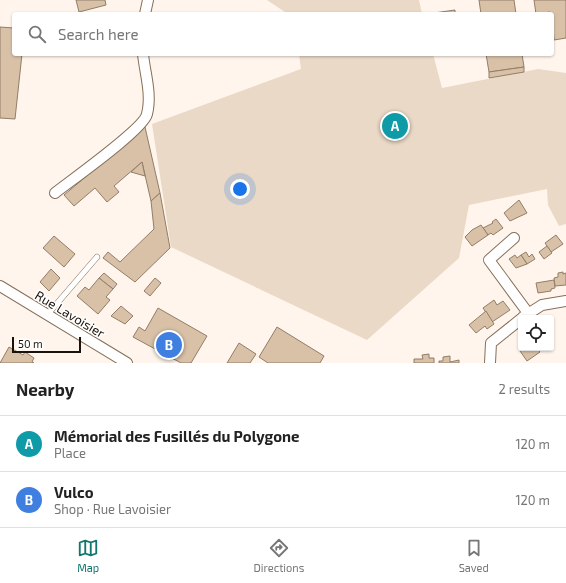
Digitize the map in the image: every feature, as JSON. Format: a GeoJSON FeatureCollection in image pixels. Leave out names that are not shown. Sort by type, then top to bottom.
{"type":"FeatureCollection","features":[{"type":"Feature","properties":{"kind":"street"},"geometry":{"type":"LineString","coordinates":[[145,12],[148,0]]}},
{"type":"Feature","properties":{"kind":"street"},"geometry":{"type":"LineString","coordinates":[[55,193],[116,147],[147,116],[150,97],[143,56]]}},
{"type":"Feature","properties":{"kind":"street"},"geometry":{"type":"LineString","coordinates":[[514,238],[489,260],[523,315]]}},
{"type":"Feature","properties":{"kind":"street","name":"Rue Lavoisier"},"geometry":{"type":"LineString","coordinates":[[0,286],[46,316],[127,363]]}},
{"type":"Feature","properties":{"kind":"street"},"geometry":{"type":"LineString","coordinates":[[527,315],[542,304],[566,300]]}},
{"type":"Feature","properties":{"kind":"street"},"geometry":{"type":"LineString","coordinates":[[490,363],[491,343],[518,322]]}},
{"type":"Feature","properties":{"kind":"lane"},"geometry":{"type":"LineString","coordinates":[[46,316],[97,257]]}},
{"type":"Feature","properties":{"kind":"shaded area"},"geometry":{"type":"Polygon","coordinates":[[[267,0],[419,0],[422,12],[285,12],[267,0]]]}},
{"type":"Feature","properties":{"kind":"shaded area"},"geometry":{"type":"Polygon","coordinates":[[[299,56],[434,56],[442,88],[538,69],[566,73],[566,224],[559,226],[548,205],[547,189],[469,205],[459,258],[367,340],[171,247],[152,124],[301,69],[299,56]]]}},
{"type":"Feature","properties":{"kind":"building"},"geometry":{"type":"Polygon","coordinates":[[[76,0],[105,0],[106,5],[79,12],[76,0]]]}},
{"type":"Feature","properties":{"kind":"building"},"geometry":{"type":"Polygon","coordinates":[[[479,0],[514,0],[516,12],[481,12],[479,0]]]}},
{"type":"Feature","properties":{"kind":"building"},"geometry":{"type":"Polygon","coordinates":[[[534,0],[566,0],[566,38],[554,40],[554,12],[536,12],[534,0]]]}},
{"type":"Feature","properties":{"kind":"building"},"geometry":{"type":"Polygon","coordinates":[[[455,10],[455,12],[441,12],[455,10]]]}},
{"type":"Feature","properties":{"kind":"building"},"geometry":{"type":"Polygon","coordinates":[[[0,27],[12,28],[12,56],[22,56],[15,119],[0,118],[0,27]]]}},
{"type":"Feature","properties":{"kind":"building"},"geometry":{"type":"Polygon","coordinates":[[[486,56],[522,56],[524,67],[489,72],[486,56]]]}},
{"type":"Feature","properties":{"kind":"building"},"geometry":{"type":"Polygon","coordinates":[[[524,67],[524,72],[489,78],[489,72],[524,67]]]}},
{"type":"Feature","properties":{"kind":"building"},"geometry":{"type":"Polygon","coordinates":[[[145,127],[160,193],[151,201],[142,162],[114,186],[119,192],[107,202],[95,188],[74,206],[64,195],[145,127]]]}},
{"type":"Feature","properties":{"kind":"building"},"geometry":{"type":"Polygon","coordinates":[[[142,162],[145,176],[131,172],[142,162]]]}},
{"type":"Feature","properties":{"kind":"building"},"geometry":{"type":"Polygon","coordinates":[[[160,193],[170,248],[135,282],[103,258],[108,252],[120,262],[154,229],[151,201],[160,193]]]}},
{"type":"Feature","properties":{"kind":"building"},"geometry":{"type":"Polygon","coordinates":[[[519,200],[527,213],[510,221],[504,213],[519,200]]]}},
{"type":"Feature","properties":{"kind":"building"},"geometry":{"type":"Polygon","coordinates":[[[496,219],[503,228],[493,235],[491,233],[488,235],[483,228],[493,223],[492,222],[496,219]]]}},
{"type":"Feature","properties":{"kind":"building"},"geometry":{"type":"Polygon","coordinates":[[[481,225],[488,235],[472,246],[465,237],[472,230],[481,225]]]}},
{"type":"Feature","properties":{"kind":"building"},"geometry":{"type":"Polygon","coordinates":[[[556,235],[563,244],[551,252],[545,243],[556,235]]]}},
{"type":"Feature","properties":{"kind":"building"},"geometry":{"type":"Polygon","coordinates":[[[54,236],[75,254],[64,267],[43,248],[54,236]]]}},
{"type":"Feature","properties":{"kind":"building"},"geometry":{"type":"Polygon","coordinates":[[[547,246],[552,253],[544,259],[539,252],[547,246]]]}},
{"type":"Feature","properties":{"kind":"building"},"geometry":{"type":"Polygon","coordinates":[[[526,252],[529,257],[532,254],[535,259],[527,264],[521,255],[526,252]]]}},
{"type":"Feature","properties":{"kind":"building"},"geometry":{"type":"Polygon","coordinates":[[[515,255],[517,258],[521,255],[527,264],[516,268],[509,259],[515,255]]]}},
{"type":"Feature","properties":{"kind":"building"},"geometry":{"type":"Polygon","coordinates":[[[51,269],[60,278],[49,291],[40,282],[51,269]]]}},
{"type":"Feature","properties":{"kind":"building"},"geometry":{"type":"Polygon","coordinates":[[[563,272],[563,274],[566,273],[566,285],[555,286],[554,278],[558,277],[558,273],[563,272]]]}},
{"type":"Feature","properties":{"kind":"building"},"geometry":{"type":"Polygon","coordinates":[[[104,273],[117,284],[113,289],[99,278],[104,273]]]}},
{"type":"Feature","properties":{"kind":"building"},"geometry":{"type":"Polygon","coordinates":[[[99,278],[113,289],[106,297],[110,300],[98,314],[77,296],[85,287],[89,290],[99,278]]]}},
{"type":"Feature","properties":{"kind":"building"},"geometry":{"type":"Polygon","coordinates":[[[155,278],[161,283],[150,296],[144,291],[155,278]]]}},
{"type":"Feature","properties":{"kind":"building"},"geometry":{"type":"Polygon","coordinates":[[[554,280],[555,288],[551,289],[551,291],[538,293],[536,283],[554,280]]]}},
{"type":"Feature","properties":{"kind":"building"},"geometry":{"type":"Polygon","coordinates":[[[494,300],[497,305],[503,301],[510,310],[492,322],[483,308],[494,300]]]}},
{"type":"Feature","properties":{"kind":"building"},"geometry":{"type":"Polygon","coordinates":[[[121,306],[133,316],[125,324],[111,316],[121,306]]]}},
{"type":"Feature","properties":{"kind":"building"},"geometry":{"type":"Polygon","coordinates":[[[158,308],[207,336],[191,363],[181,363],[133,337],[139,327],[145,331],[158,308]]]}},
{"type":"Feature","properties":{"kind":"building"},"geometry":{"type":"Polygon","coordinates":[[[486,311],[494,324],[487,329],[485,326],[476,333],[469,325],[486,311]]]}},
{"type":"Feature","properties":{"kind":"building"},"geometry":{"type":"Polygon","coordinates":[[[277,327],[324,356],[320,363],[268,363],[259,357],[277,327]]]}},
{"type":"Feature","properties":{"kind":"building"},"geometry":{"type":"Polygon","coordinates":[[[239,343],[256,354],[250,363],[227,363],[239,343]]]}},
{"type":"Feature","properties":{"kind":"building"},"geometry":{"type":"Polygon","coordinates":[[[9,347],[23,355],[25,352],[34,358],[32,362],[34,363],[0,363],[9,347]]]}},
{"type":"Feature","properties":{"kind":"building"},"geometry":{"type":"Polygon","coordinates":[[[520,351],[539,351],[540,352],[527,361],[520,351]]]}},
{"type":"Feature","properties":{"kind":"building"},"geometry":{"type":"Polygon","coordinates":[[[429,354],[429,358],[434,358],[434,363],[414,363],[414,359],[423,359],[422,355],[429,354]]]}},
{"type":"Feature","properties":{"kind":"building"},"geometry":{"type":"Polygon","coordinates":[[[450,356],[450,362],[459,360],[459,363],[439,363],[439,361],[443,361],[443,357],[450,356]]]}},
{"type":"Feature","properties":{"kind":"place","name":"Mémorial des Fusillés du Polygone"},"geometry":{"type":"Point","coordinates":[395,126]}},
{"type":"Feature","properties":{"kind":"place","name":"Vulco"},"geometry":{"type":"Point","coordinates":[169,345]}}]}
